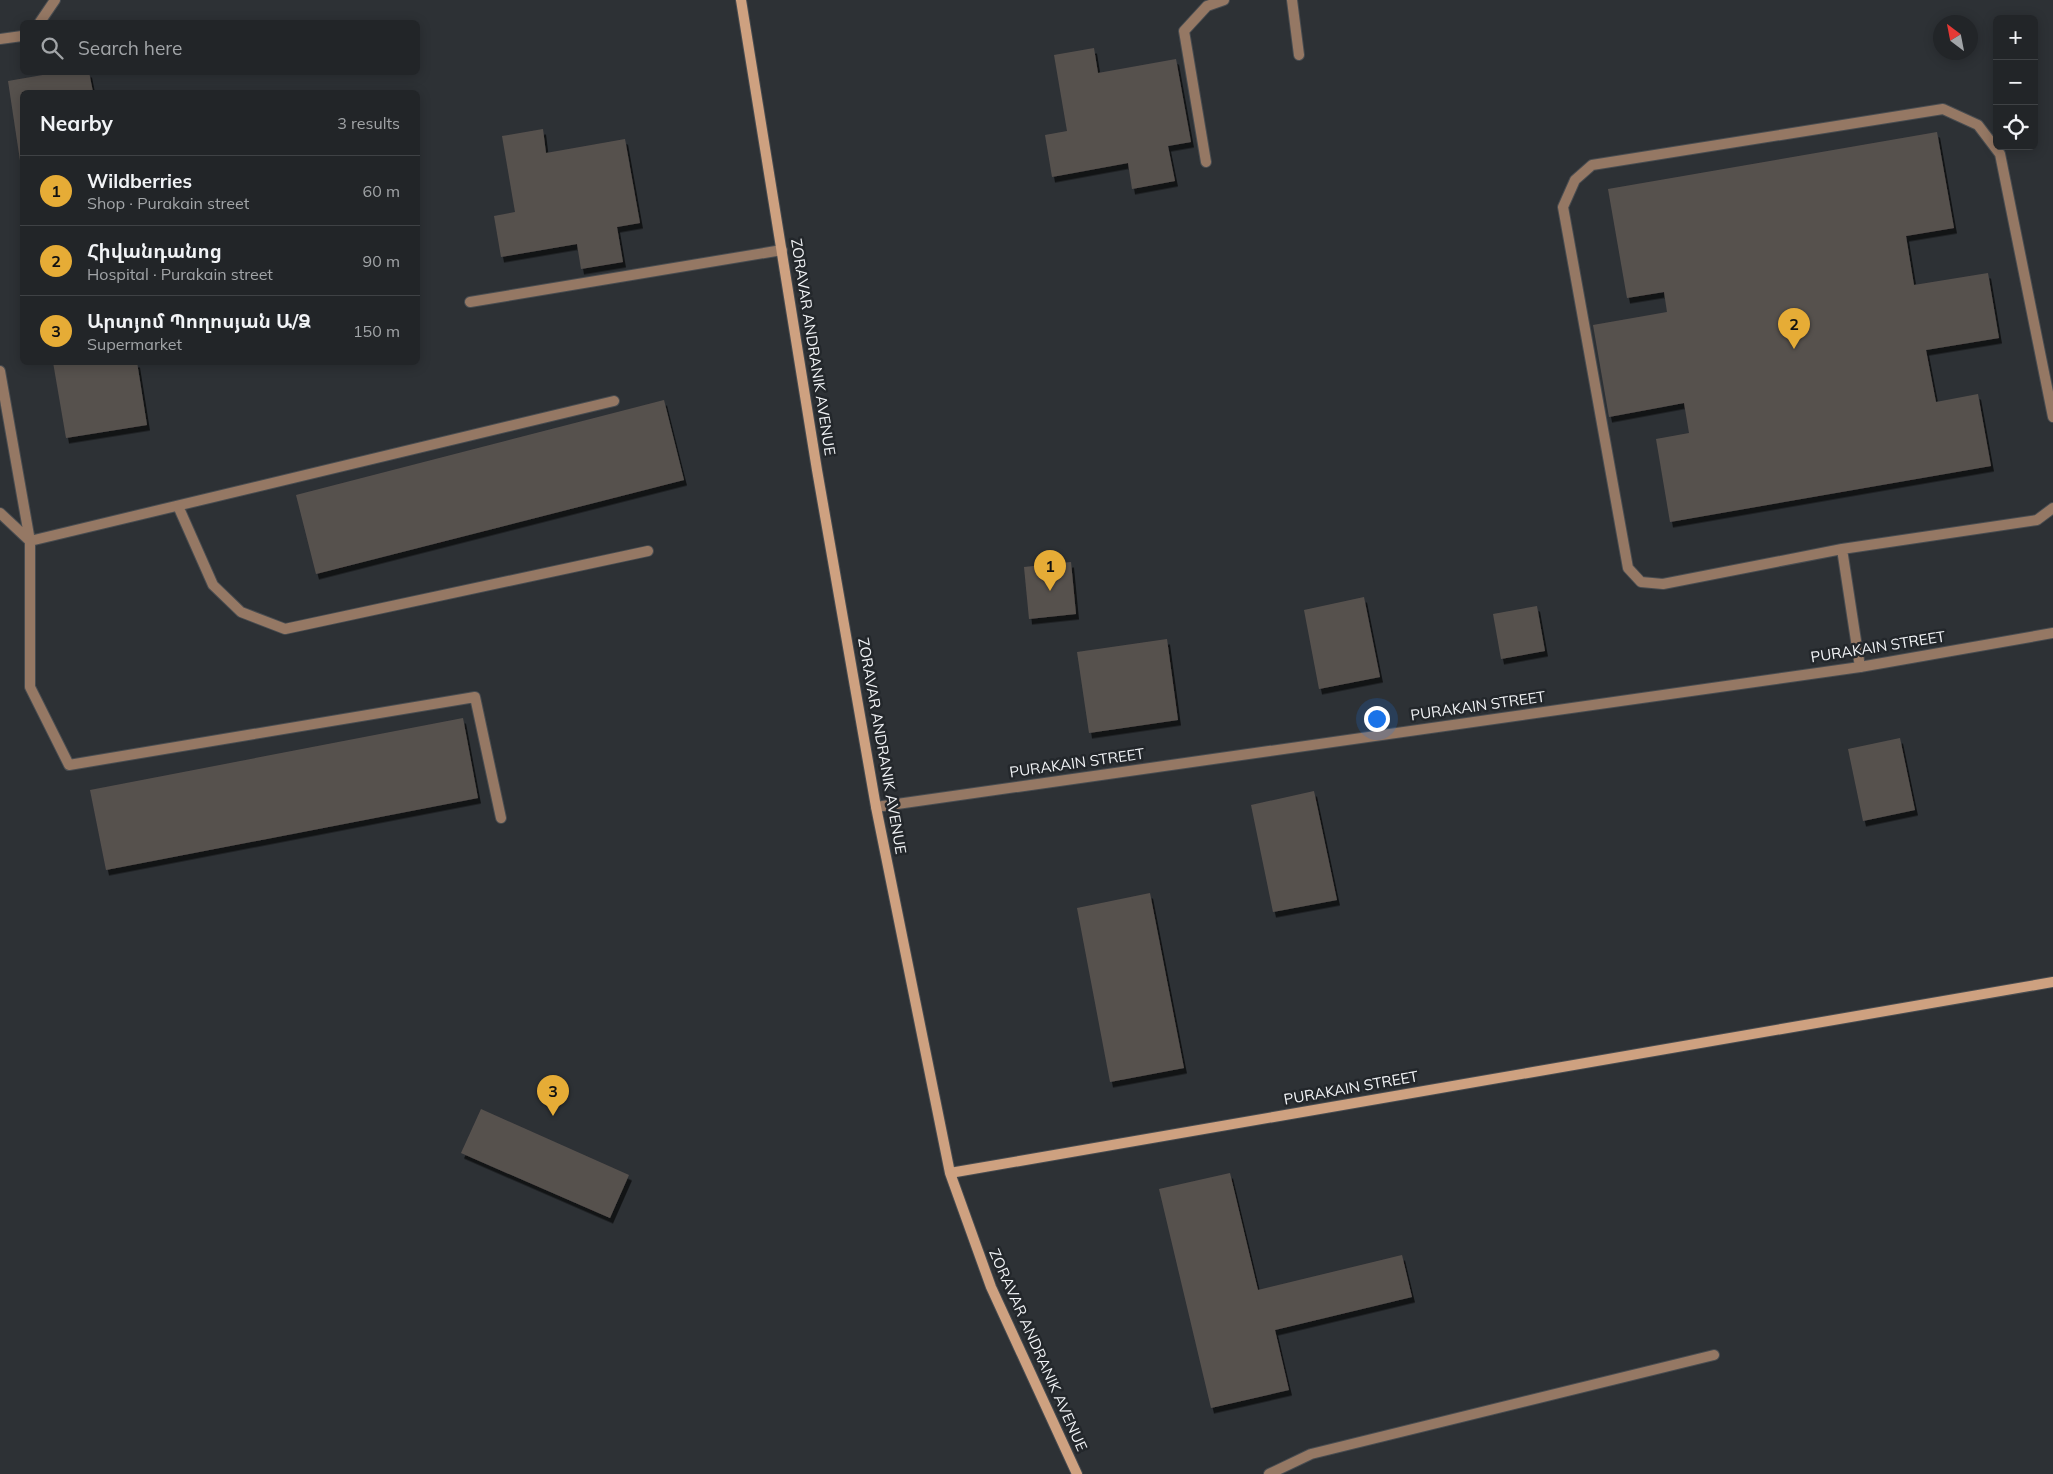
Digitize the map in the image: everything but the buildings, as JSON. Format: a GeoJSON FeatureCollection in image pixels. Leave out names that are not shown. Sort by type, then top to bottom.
{"type":"FeatureCollection","features":[{"type":"Feature","properties":{"kind":"main road","name":"ZORAVAR ANDRANIK AVENUE"},"geometry":{"type":"LineString","coordinates":[[741,0],[816,460],[876,807],[950,1173],[991,1287],[1077,1474]]}},
{"type":"Feature","properties":{"kind":"main road","name":"PURAKAIN STREET"},"geometry":{"type":"LineString","coordinates":[[950,1173],[2053,982]]}},
{"type":"Feature","properties":{"kind":"street"},"geometry":{"type":"LineString","coordinates":[[41,20],[55,0]]}},
{"type":"Feature","properties":{"kind":"street"},"geometry":{"type":"LineString","coordinates":[[1206,162],[1184,31],[1207,6],[1224,0]]}},
{"type":"Feature","properties":{"kind":"street"},"geometry":{"type":"LineString","coordinates":[[1292,0],[1299,55]]}},
{"type":"Feature","properties":{"kind":"street"},"geometry":{"type":"LineString","coordinates":[[0,39],[20,36]]}},
{"type":"Feature","properties":{"kind":"street"},"geometry":{"type":"LineString","coordinates":[[2053,418],[2000,154],[1978,125],[1943,109],[1592,165],[1574,180],[1563,207],[1628,568],[1641,582],[1663,584],[1842,549],[2037,520],[2053,508]]}},
{"type":"Feature","properties":{"kind":"street"},"geometry":{"type":"LineString","coordinates":[[470,302],[782,250]]}},
{"type":"Feature","properties":{"kind":"street"},"geometry":{"type":"LineString","coordinates":[[0,371],[30,541],[30,687],[70,765],[475,697],[501,818]]}},
{"type":"Feature","properties":{"kind":"street"},"geometry":{"type":"LineString","coordinates":[[30,541],[614,401]]}},
{"type":"Feature","properties":{"kind":"street"},"geometry":{"type":"LineString","coordinates":[[178,506],[213,585],[242,612],[285,629],[648,551]]}},
{"type":"Feature","properties":{"kind":"street"},"geometry":{"type":"LineString","coordinates":[[0,513],[30,541]]}},
{"type":"Feature","properties":{"kind":"street"},"geometry":{"type":"LineString","coordinates":[[1842,549],[1860,667]]}},
{"type":"Feature","properties":{"kind":"street","name":"PURAKAIN STREET"},"geometry":{"type":"LineString","coordinates":[[876,807],[1860,667],[2053,633]]}},
{"type":"Feature","properties":{"kind":"street"},"geometry":{"type":"LineString","coordinates":[[1269,1474],[1311,1454],[1714,1356]]}},
{"type":"Feature","properties":{"kind":"place","name":"Հիվանդանոց"},"geometry":{"type":"Point","coordinates":[1794,349]}},
{"type":"Feature","properties":{"kind":"place","name":"Wildberries"},"geometry":{"type":"Point","coordinates":[1050,591]}},
{"type":"Feature","properties":{"kind":"place","name":"Արտյոմ Պողոսյան Ա/Ձ"},"geometry":{"type":"Point","coordinates":[553,1116]}}]}
